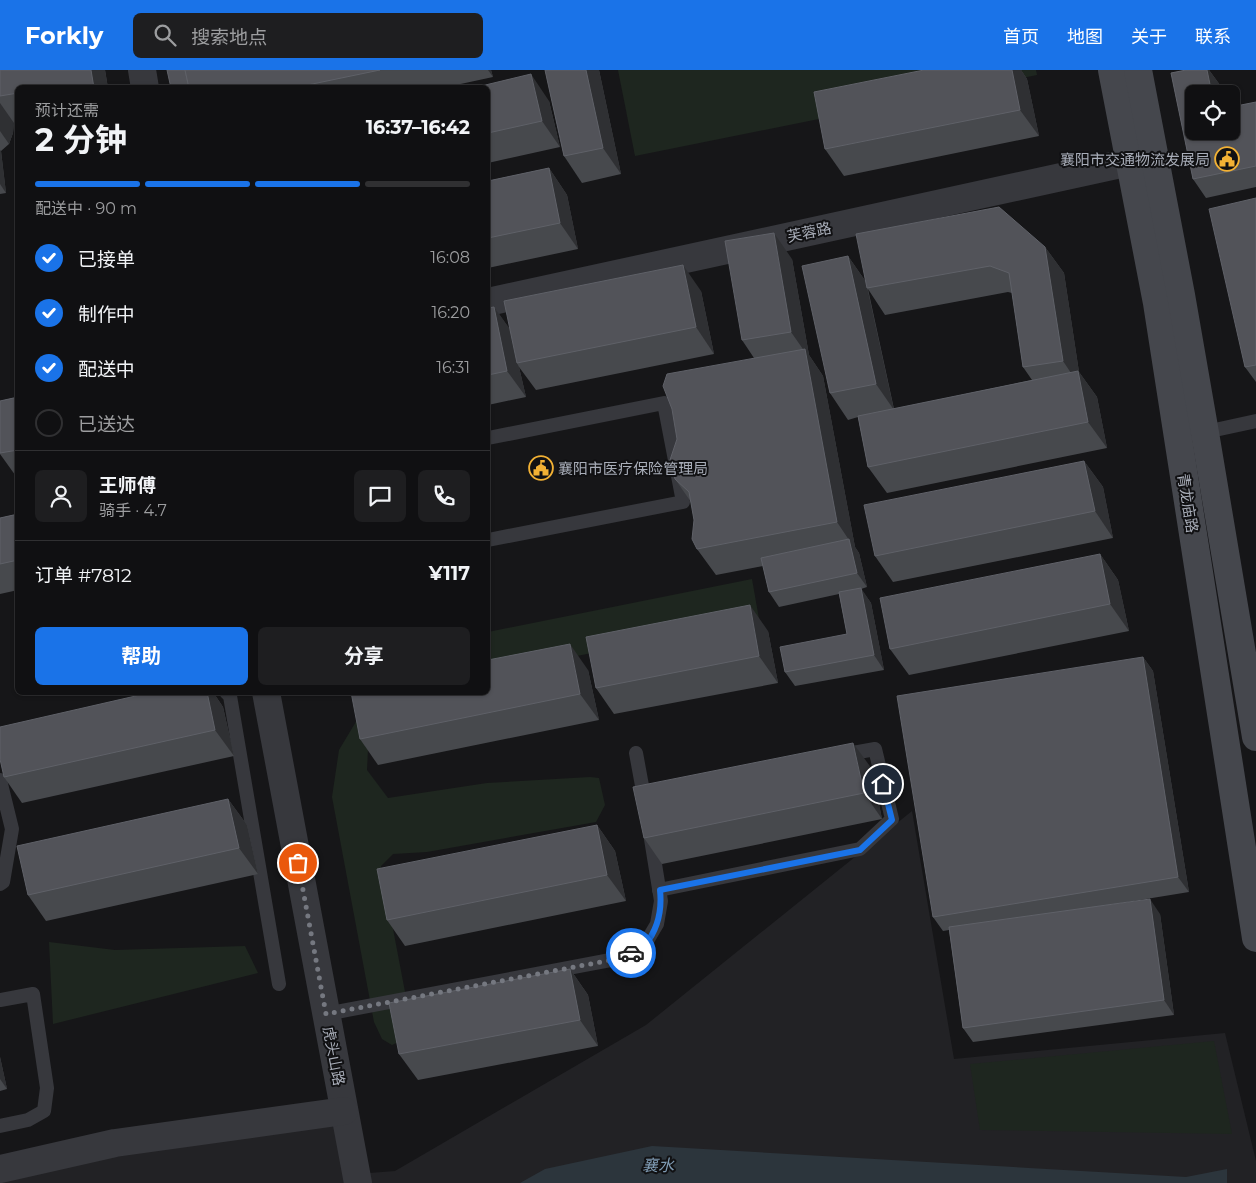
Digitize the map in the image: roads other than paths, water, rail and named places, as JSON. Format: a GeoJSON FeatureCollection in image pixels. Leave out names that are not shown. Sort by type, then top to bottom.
{"type":"FeatureCollection","features":[{"type":"Feature","properties":{"kind":"street"},"geometry":{"type":"LineString","coordinates":[[142,70],[144,85]]}},
{"type":"Feature","properties":{"kind":"street","name":"青龙庙路"},"geometry":{"type":"LineString","coordinates":[[1112,70],[1157,303],[1256,938]]}},
{"type":"Feature","properties":{"kind":"street","name":"青龙庙路"},"geometry":{"type":"LineString","coordinates":[[1138,70],[1181,295],[1256,737]]}},
{"type":"Feature","properties":{"kind":"street","name":"芙蓉路"},"geometry":{"type":"LineString","coordinates":[[490,302],[1130,162]]}},
{"type":"Feature","properties":{"kind":"street","name":"虎头山路"},"geometry":{"type":"LineString","coordinates":[[267,695],[357,1179]]}},
{"type":"Feature","properties":{"kind":"street"},"geometry":{"type":"LineString","coordinates":[[0,1169],[115,1143],[344,1111]]}},
{"type":"Feature","properties":{"kind":"lane"},"geometry":{"type":"LineString","coordinates":[[490,438],[664,403],[683,502],[490,540]]}},
{"type":"Feature","properties":{"kind":"lane"},"geometry":{"type":"LineString","coordinates":[[1178,439],[1256,421]]}},
{"type":"Feature","properties":{"kind":"lane"},"geometry":{"type":"LineString","coordinates":[[229,695],[279,984]]}},
{"type":"Feature","properties":{"kind":"lane"},"geometry":{"type":"LineString","coordinates":[[660,890],[860,850],[892,820],[875,749],[826,758]]}},
{"type":"Feature","properties":{"kind":"lane"},"geometry":{"type":"LineString","coordinates":[[326,1014],[622,958],[644,946],[657,924],[661,901],[647,819],[648,794],[636,752]]}},
{"type":"Feature","properties":{"kind":"lane"},"geometry":{"type":"LineString","coordinates":[[0,780],[12,829],[3,882],[0,884]]}},
{"type":"Feature","properties":{"kind":"lane"},"geometry":{"type":"LineString","coordinates":[[0,1000],[33,994],[47,1088],[44,1111],[28,1120],[0,1126]]}},
{"type":"Feature","properties":{"kind":"water","name":"襄水"},"geometry":{"type":"Polygon","coordinates":[[[652,1146],[1186,1177],[1227,1169],[1227,1183],[520,1183],[545,1169],[652,1146]]]}},
{"type":"Feature","properties":{"kind":"place","name":"襄阳市交通物流发展局"},"geometry":{"type":"Point","coordinates":[1227,159]}},
{"type":"Feature","properties":{"kind":"place","name":"襄阳市医疗保险管理局"},"geometry":{"type":"Point","coordinates":[541,468]}}]}
